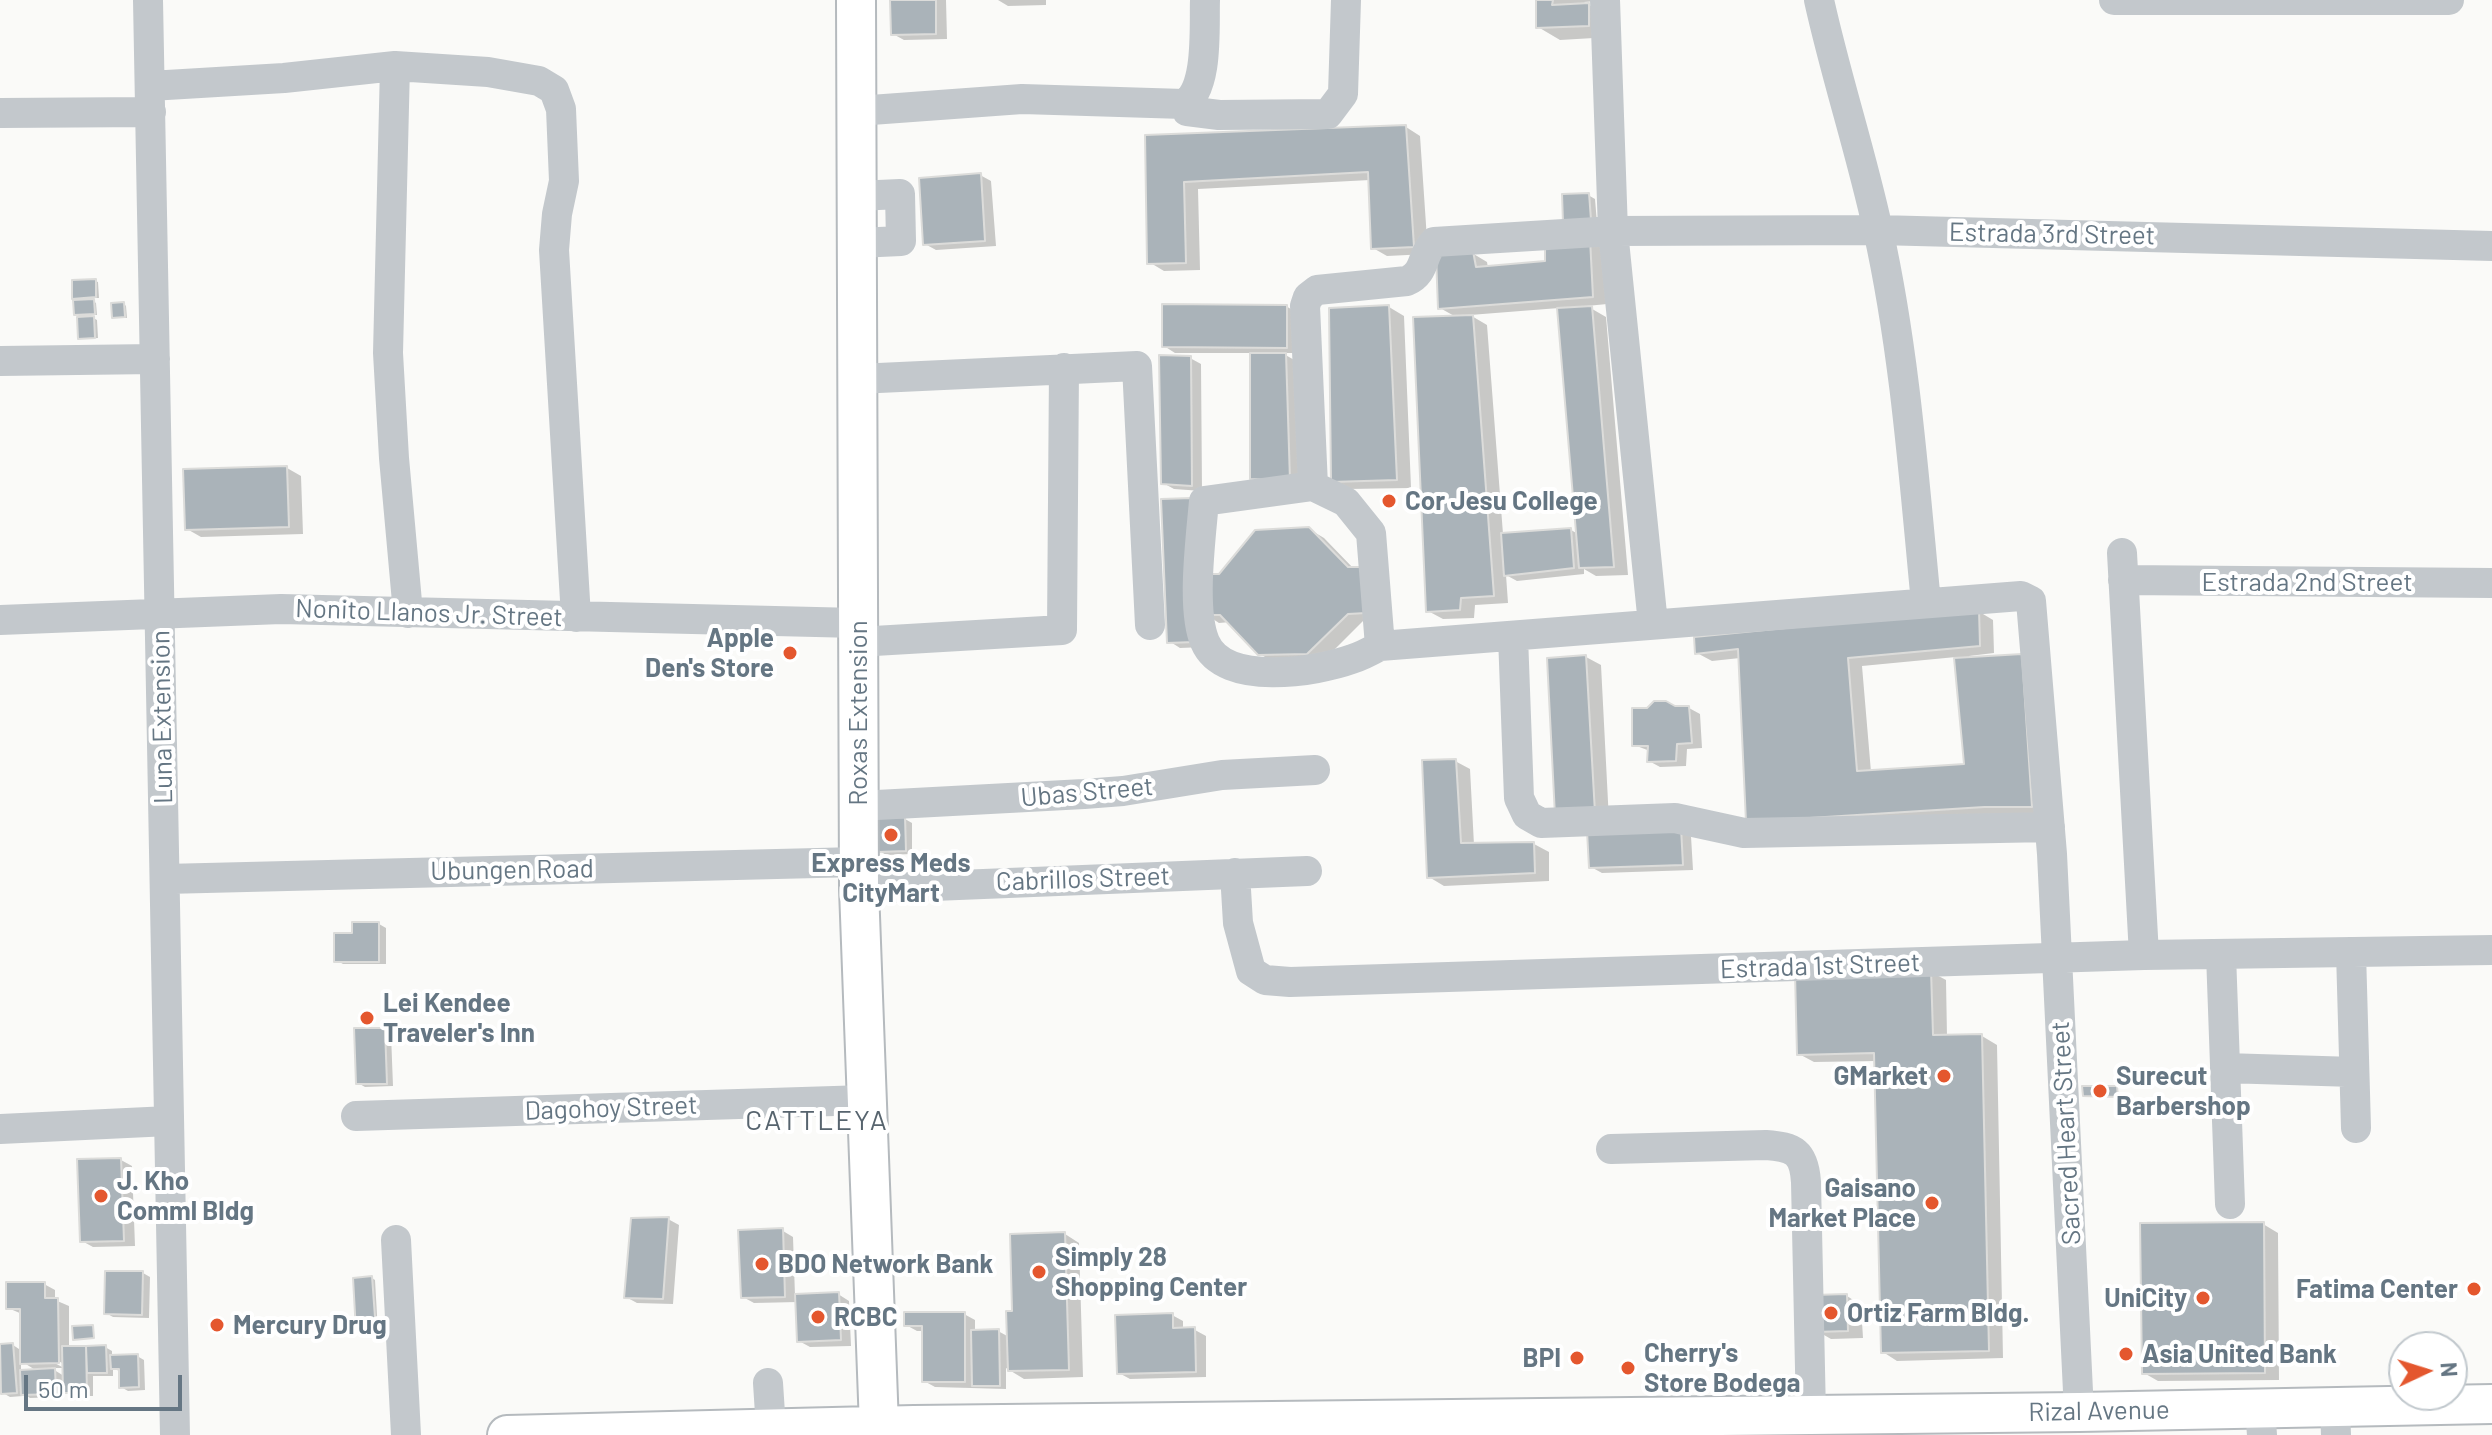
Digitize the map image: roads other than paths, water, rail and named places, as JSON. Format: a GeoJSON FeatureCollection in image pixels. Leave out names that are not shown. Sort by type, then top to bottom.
{"type":"FeatureCollection","features":[{"type":"Feature","properties":{"kind":"main road","name":"Roxas Extension"},"geometry":{"type":"LineString","coordinates":[[856,0],[858,875],[866,1100],[902,1429]]}},
{"type":"Feature","properties":{"kind":"main road","name":"Rizal Avenue"},"geometry":{"type":"LineString","coordinates":[[507,1435],[771,1429],[1580,1426],[1830,1422],[2079,1412],[2261,1421],[2336,1421],[2492,1404]]}},
{"type":"Feature","properties":{"kind":"street","name":"Luna Extension"},"geometry":{"type":"LineString","coordinates":[[148,0],[175,1435]]}},
{"type":"Feature","properties":{"kind":"street"},"geometry":{"type":"LineString","coordinates":[[857,111],[1056,98],[1184,104],[1192,98],[1201,75],[1205,0]]}},
{"type":"Feature","properties":{"kind":"street"},"geometry":{"type":"LineString","coordinates":[[1184,104],[1187,111],[1219,115],[1328,114],[1343,94],[1346,0]]}},
{"type":"Feature","properties":{"kind":"street"},"geometry":{"type":"LineString","coordinates":[[1605,0],[1613,231],[1652,617]]}},
{"type":"Feature","properties":{"kind":"street"},"geometry":{"type":"LineString","coordinates":[[1380,646],[1371,533],[1346,502],[1313,486],[1204,501],[1198,573],[1199,610],[1205,643],[1224,664],[1258,674],[1322,667],[1353,659],[1380,646],[1513,636],[1652,617],[1926,603],[1912,457],[1878,230],[1819,0]]}},
{"type":"Feature","properties":{"kind":"street"},"geometry":{"type":"LineString","coordinates":[[2114,0],[2449,0]]}},
{"type":"Feature","properties":{"kind":"street"},"geometry":{"type":"LineString","coordinates":[[395,66],[388,353],[408,613]]}},
{"type":"Feature","properties":{"kind":"street"},"geometry":{"type":"LineString","coordinates":[[0,113],[150,99],[284,78],[395,66],[433,67],[525,78],[548,84],[561,109],[564,181],[554,250],[576,617]]}},
{"type":"Feature","properties":{"kind":"street","name":"Estrada 3rd Street"},"geometry":{"type":"LineString","coordinates":[[1313,486],[1304,319],[1308,297],[1327,288],[1407,281],[1417,277],[1426,250],[1441,240],[1613,231],[1878,230],[2492,246]]}},
{"type":"Feature","properties":{"kind":"street"},"geometry":{"type":"LineString","coordinates":[[0,361],[155,359]]}},
{"type":"Feature","properties":{"kind":"street"},"geometry":{"type":"LineString","coordinates":[[857,379],[1137,366],[1150,625]]}},
{"type":"Feature","properties":{"kind":"street","name":"Nonito Llanos Jr. Street"},"geometry":{"type":"LineString","coordinates":[[0,620],[281,609],[576,617],[857,633],[1062,630],[1064,368]]}},
{"type":"Feature","properties":{"kind":"street","name":"Estrada 2nd Street"},"geometry":{"type":"LineString","coordinates":[[2144,955],[2122,566],[2492,583]]}},
{"type":"Feature","properties":{"kind":"street","name":"Sacred Heart Street"},"geometry":{"type":"LineString","coordinates":[[1926,603],[2021,596],[2031,601],[2051,841],[2079,1412]]}},
{"type":"Feature","properties":{"kind":"street"},"geometry":{"type":"LineString","coordinates":[[1513,636],[1519,798],[1527,815],[1541,823],[1675,818],[1744,833],[2051,841]]}},
{"type":"Feature","properties":{"kind":"street","name":"Ubas Street"},"geometry":{"type":"LineString","coordinates":[[858,806],[1097,793],[1222,775],[1315,770]]}},
{"type":"Feature","properties":{"kind":"street","name":"Cabrillos Street"},"geometry":{"type":"LineString","coordinates":[[858,875],[1307,871]]}},
{"type":"Feature","properties":{"kind":"street","name":"Estrada 1st Street"},"geometry":{"type":"LineString","coordinates":[[1235,873],[1238,923],[1244,953],[1251,971],[1265,980],[1306,982],[2144,955],[2492,950]]}},
{"type":"Feature","properties":{"kind":"street","name":"Ubungen Road"},"geometry":{"type":"LineString","coordinates":[[165,879],[858,875]]}},
{"type":"Feature","properties":{"kind":"street"},"geometry":{"type":"LineString","coordinates":[[2351,952],[2356,1128]]}},
{"type":"Feature","properties":{"kind":"street"},"geometry":{"type":"LineString","coordinates":[[2221,954],[2230,1204]]}},
{"type":"Feature","properties":{"kind":"street"},"geometry":{"type":"LineString","coordinates":[[2225,1068],[2354,1072]]}},
{"type":"Feature","properties":{"kind":"street","name":"Dagohoy Street"},"geometry":{"type":"LineString","coordinates":[[356,1116],[866,1100]]}},
{"type":"Feature","properties":{"kind":"street"},"geometry":{"type":"LineString","coordinates":[[0,1129],[169,1121]]}},
{"type":"Feature","properties":{"kind":"street"},"geometry":{"type":"LineString","coordinates":[[1611,1149],[1766,1145],[1795,1151],[1801,1159],[1806,1182],[1830,1422]]}},
{"type":"Feature","properties":{"kind":"street"},"geometry":{"type":"LineString","coordinates":[[396,1240],[406,1435]]}},
{"type":"Feature","properties":{"kind":"street"},"geometry":{"type":"LineString","coordinates":[[768,1383],[771,1429]]}},
{"type":"Feature","properties":{"kind":"place","name":"Cor Jesu College"},"geometry":{"type":"Point","coordinates":[1389,501]}},
{"type":"Feature","properties":{"kind":"place","name":"Apple Den's Store"},"geometry":{"type":"Point","coordinates":[790,653]}},
{"type":"Feature","properties":{"kind":"place","name":"Express Meds CityMart"},"geometry":{"type":"Point","coordinates":[891,835]}},
{"type":"Feature","properties":{"kind":"place","name":"Lei Kendee Traveler's Inn"},"geometry":{"type":"Point","coordinates":[367,1018]}},
{"type":"Feature","properties":{"kind":"place","name":"GMarket"},"geometry":{"type":"Point","coordinates":[1944,1076]}},
{"type":"Feature","properties":{"kind":"place","name":"Surecut Barbershop"},"geometry":{"type":"Point","coordinates":[2100,1091]}},
{"type":"Feature","properties":{"kind":"place","name":"J. Kho Comml Bldg"},"geometry":{"type":"Point","coordinates":[101,1196]}},
{"type":"Feature","properties":{"kind":"place","name":"Gaisano Market Place"},"geometry":{"type":"Point","coordinates":[1932,1203]}},
{"type":"Feature","properties":{"kind":"place","name":"BDO Network Bank"},"geometry":{"type":"Point","coordinates":[762,1264]}},
{"type":"Feature","properties":{"kind":"place","name":"Simply 28 Shopping Center"},"geometry":{"type":"Point","coordinates":[1039,1272]}},
{"type":"Feature","properties":{"kind":"place","name":"Fatima Center"},"geometry":{"type":"Point","coordinates":[2474,1289]}},
{"type":"Feature","properties":{"kind":"place","name":"UniCity"},"geometry":{"type":"Point","coordinates":[2203,1298]}},
{"type":"Feature","properties":{"kind":"place","name":"Ortiz Farm Bldg."},"geometry":{"type":"Point","coordinates":[1831,1313]}},
{"type":"Feature","properties":{"kind":"place","name":"RCBC"},"geometry":{"type":"Point","coordinates":[818,1317]}},
{"type":"Feature","properties":{"kind":"place","name":"Mercury Drug"},"geometry":{"type":"Point","coordinates":[217,1325]}},
{"type":"Feature","properties":{"kind":"place","name":"Asia United Bank"},"geometry":{"type":"Point","coordinates":[2126,1354]}},
{"type":"Feature","properties":{"kind":"place","name":"BPI"},"geometry":{"type":"Point","coordinates":[1577,1358]}},
{"type":"Feature","properties":{"kind":"place","name":"Cherry's Store Bodega"},"geometry":{"type":"Point","coordinates":[1628,1368]}},
{"type":"Feature","properties":{"kind":"district","name":"CATTLEYA"},"geometry":{"type":"Point","coordinates":[817,1121]}}]}
